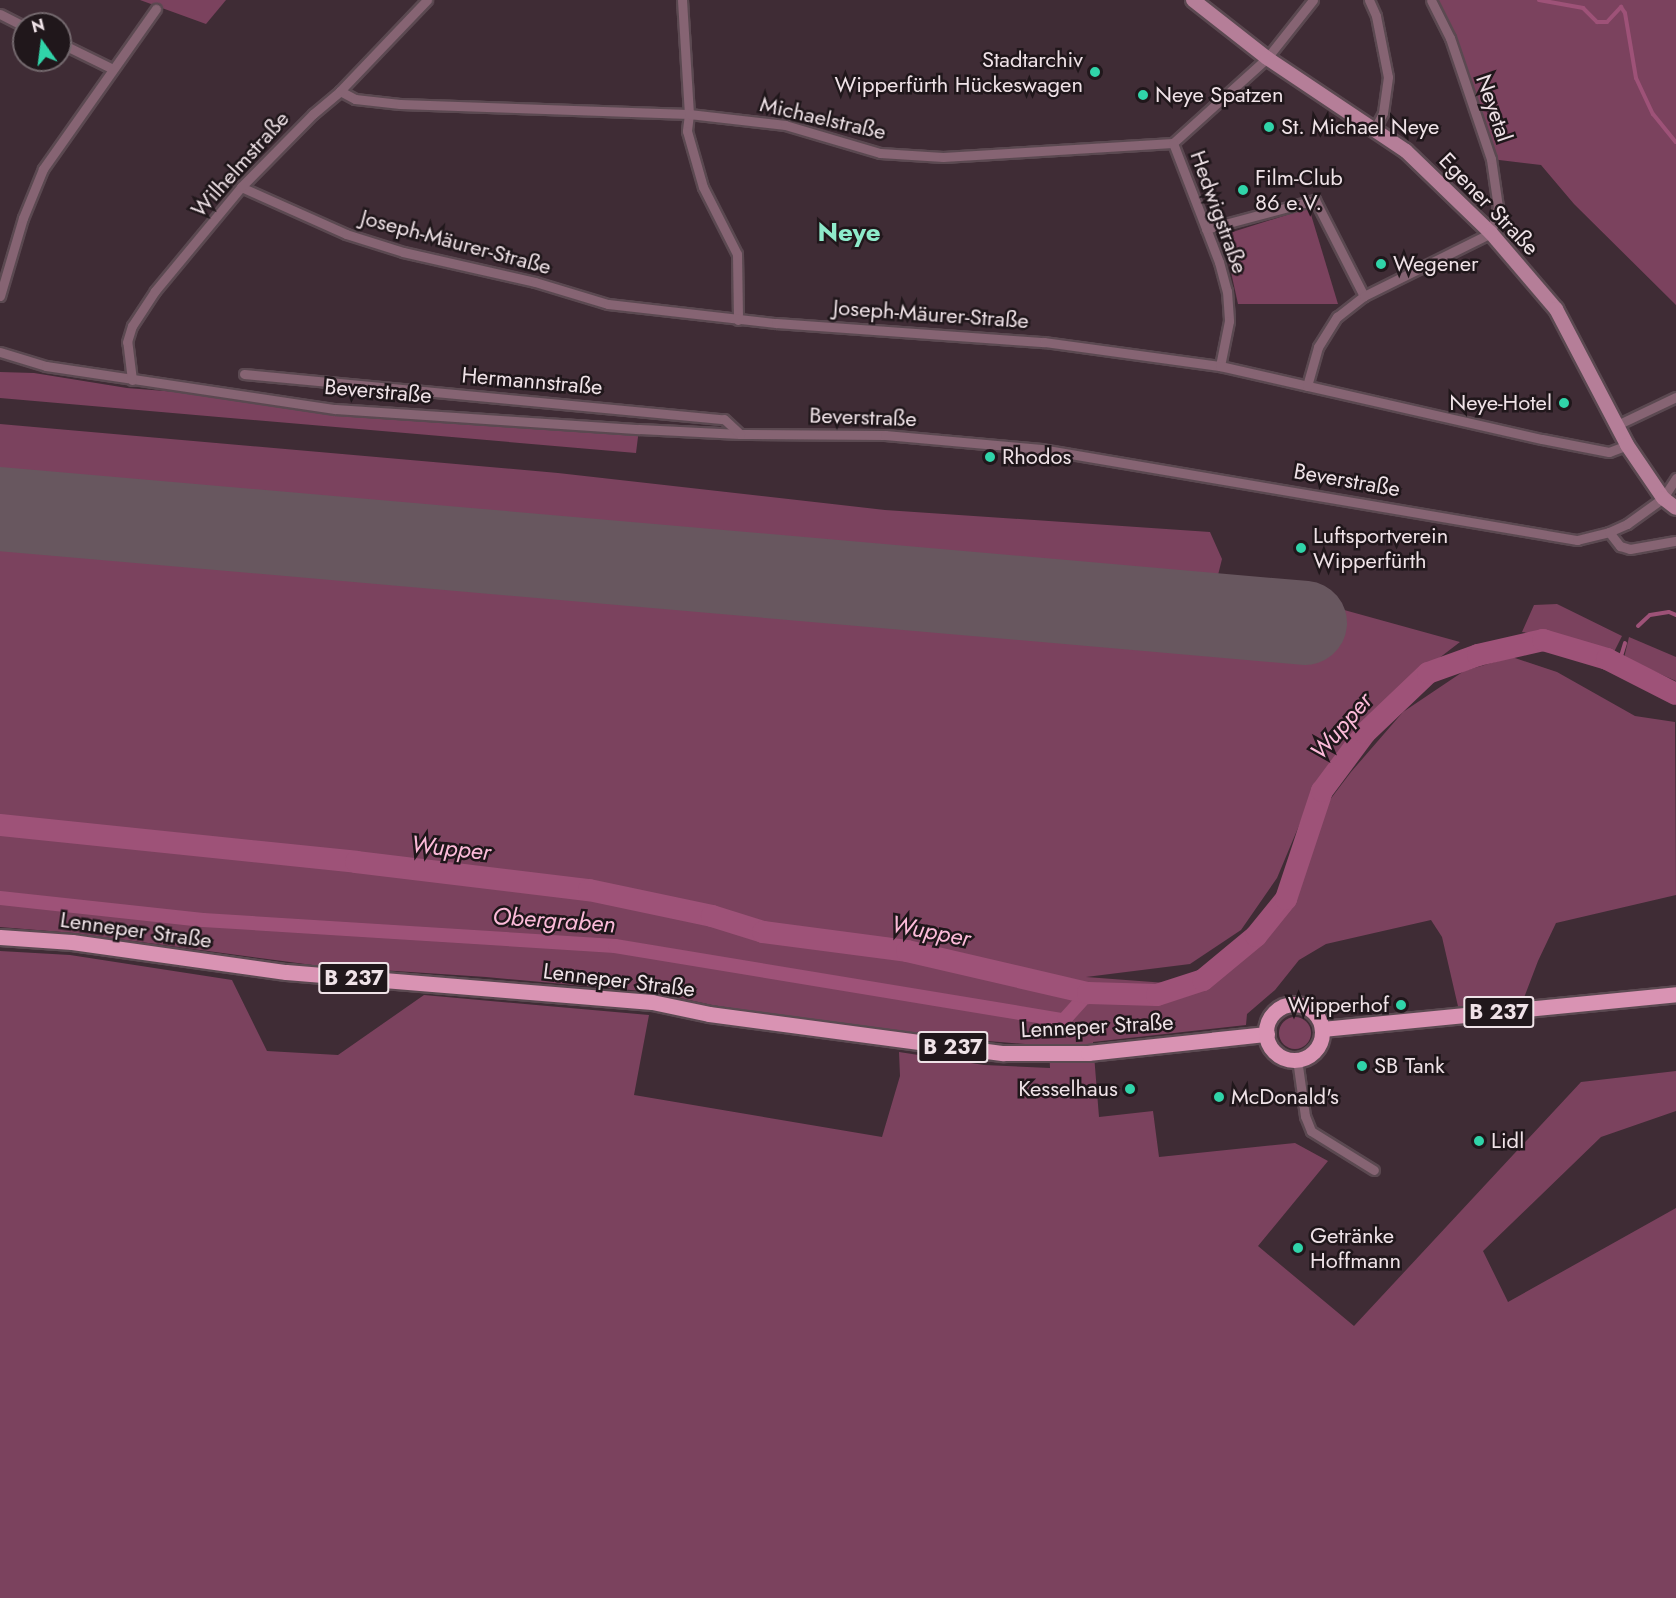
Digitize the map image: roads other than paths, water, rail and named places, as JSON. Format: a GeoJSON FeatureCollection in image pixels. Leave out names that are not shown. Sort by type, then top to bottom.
{"type":"FeatureCollection","features":[{"type":"Feature","properties":{"kind":"main road","name":"Lenneper Straße"},"geometry":{"type":"LineString","coordinates":[[0,937],[72,942],[286,972],[652,1002],[709,1014],[1003,1053],[1088,1053],[1267,1034]]}},
{"type":"Feature","properties":{"kind":"main road","name":"B 237"},"geometry":{"type":"LineString","coordinates":[[1322,1029],[1676,994]]}},
{"type":"Feature","properties":{"kind":"main road"},"geometry":{"type":"LineString","coordinates":[[1291,1004],[1300,1005],[1315,1013],[1322,1029],[1322,1038],[1313,1053],[1297,1059],[1280,1056],[1269,1043],[1267,1034],[1273,1014],[1291,1004]]}},
{"type":"Feature","properties":{"kind":"street","name":"Wilhelmstraße"},"geometry":{"type":"LineString","coordinates":[[132,380],[127,342],[132,326],[155,291],[241,187],[313,114],[340,92],[427,0]]}},
{"type":"Feature","properties":{"kind":"street"},"geometry":{"type":"LineString","coordinates":[[682,0],[689,114],[687,131],[693,160],[703,187],[737,254],[738,320]]}},
{"type":"Feature","properties":{"kind":"street","name":"Egener Straße"},"geometry":{"type":"LineString","coordinates":[[1193,0],[1267,58],[1406,151],[1491,232],[1556,309],[1627,445],[1663,498],[1676,508]]}},
{"type":"Feature","properties":{"kind":"street"},"geometry":{"type":"LineString","coordinates":[[1173,142],[1267,58],[1313,0]]}},
{"type":"Feature","properties":{"kind":"street"},"geometry":{"type":"LineString","coordinates":[[1369,0],[1376,16],[1388,77],[1383,113],[1374,130]]}},
{"type":"Feature","properties":{"kind":"street","name":"Neyetal"},"geometry":{"type":"LineString","coordinates":[[1431,0],[1450,38],[1491,159],[1498,207],[1491,232]]}},
{"type":"Feature","properties":{"kind":"street"},"geometry":{"type":"LineString","coordinates":[[0,296],[23,218],[43,169],[156,9]]}},
{"type":"Feature","properties":{"kind":"street"},"geometry":{"type":"LineString","coordinates":[[72,49],[113,69]]}},
{"type":"Feature","properties":{"kind":"street","name":"Michaelstraße"},"geometry":{"type":"LineString","coordinates":[[340,92],[355,99],[400,104],[689,114],[785,125],[880,153],[943,157],[1173,142]]}},
{"type":"Feature","properties":{"kind":"street","name":"Hedwigstraße"},"geometry":{"type":"LineString","coordinates":[[1173,142],[1219,262],[1227,291],[1229,321],[1220,366]]}},
{"type":"Feature","properties":{"kind":"street","name":"Joseph-Mäurer-Straße"},"geometry":{"type":"LineString","coordinates":[[241,187],[346,234],[403,252],[535,282],[608,304],[738,320],[1044,342],[1220,366],[1609,452],[1627,445]]}},
{"type":"Feature","properties":{"kind":"street"},"geometry":{"type":"LineString","coordinates":[[1206,229],[1315,200],[1364,296]]}},
{"type":"Feature","properties":{"kind":"street"},"geometry":{"type":"LineString","coordinates":[[1307,386],[1318,347],[1337,317],[1364,296],[1491,232]]}},
{"type":"Feature","properties":{"kind":"street","name":"Beverstraße"},"geometry":{"type":"LineString","coordinates":[[0,352],[46,366],[335,409],[740,434],[885,435],[1041,449],[1577,540],[1609,532],[1663,498]]}},
{"type":"Feature","properties":{"kind":"street","name":"Hermannstraße"},"geometry":{"type":"LineString","coordinates":[[244,374],[724,419],[740,434]]}},
{"type":"Feature","properties":{"kind":"street"},"geometry":{"type":"LineString","coordinates":[[1617,425],[1676,396]]}},
{"type":"Feature","properties":{"kind":"street"},"geometry":{"type":"LineString","coordinates":[[1663,498],[1676,478]]}},
{"type":"Feature","properties":{"kind":"street"},"geometry":{"type":"LineString","coordinates":[[1609,532],[1620,546],[1630,549],[1675,541]]}},
{"type":"Feature","properties":{"kind":"street"},"geometry":{"type":"LineString","coordinates":[[1297,1059],[1305,1116],[1311,1131],[1374,1170]]}},
{"type":"Feature","properties":{"kind":"waterway","name":"Neye"},"geometry":{"type":"LineString","coordinates":[[1539,0],[1583,8],[1597,22],[1607,22],[1621,7],[1625,13],[1636,78],[1653,114],[1676,142]]}},
{"type":"Feature","properties":{"kind":"waterway","name":"Neye"},"geometry":{"type":"LineString","coordinates":[[1638,626],[1650,615],[1669,612],[1676,615]]}},
{"type":"Feature","properties":{"kind":"waterway","name":"Wupper"},"geometry":{"type":"LineString","coordinates":[[0,825],[356,862],[589,890],[712,916],[763,932],[907,951],[1088,993],[1157,995],[1203,980],[1256,936],[1286,899],[1322,791],[1365,733],[1428,673],[1478,655],[1543,640],[1607,659],[1676,694]]}},
{"type":"Feature","properties":{"kind":"waterway","name":"Neye"},"geometry":{"type":"LineString","coordinates":[[1618,666],[1625,643]]}},
{"type":"Feature","properties":{"kind":"waterway","name":"Obergraben"},"geometry":{"type":"LineString","coordinates":[[0,898],[203,920],[615,946],[1064,1020],[1088,993]]}},
{"type":"Feature","properties":{"kind":"place","name":"Stadtarchiv Wipperfürth Hückeswagen"},"geometry":{"type":"Point","coordinates":[1095,72]}},
{"type":"Feature","properties":{"kind":"place","name":"Neye Spatzen"},"geometry":{"type":"Point","coordinates":[1143,95]}},
{"type":"Feature","properties":{"kind":"place","name":"St. Michael Neye"},"geometry":{"type":"Point","coordinates":[1269,127]}},
{"type":"Feature","properties":{"kind":"place","name":"Film-Club 86 e.V."},"geometry":{"type":"Point","coordinates":[1243,190]}},
{"type":"Feature","properties":{"kind":"place","name":"Wegener"},"geometry":{"type":"Point","coordinates":[1381,264]}},
{"type":"Feature","properties":{"kind":"place","name":"Neye-Hotel"},"geometry":{"type":"Point","coordinates":[1564,403]}},
{"type":"Feature","properties":{"kind":"place","name":"Rhodos"},"geometry":{"type":"Point","coordinates":[990,457]}},
{"type":"Feature","properties":{"kind":"place","name":"Luftsportverein Wipperfürth"},"geometry":{"type":"Point","coordinates":[1301,548]}},
{"type":"Feature","properties":{"kind":"place","name":"Wipperhof"},"geometry":{"type":"Point","coordinates":[1401,1005]}},
{"type":"Feature","properties":{"kind":"place","name":"SB Tank"},"geometry":{"type":"Point","coordinates":[1362,1066]}},
{"type":"Feature","properties":{"kind":"place","name":"Kesselhaus"},"geometry":{"type":"Point","coordinates":[1130,1089]}},
{"type":"Feature","properties":{"kind":"place","name":"McDonald's"},"geometry":{"type":"Point","coordinates":[1219,1097]}},
{"type":"Feature","properties":{"kind":"place","name":"Lidl"},"geometry":{"type":"Point","coordinates":[1479,1141]}},
{"type":"Feature","properties":{"kind":"place","name":"Getränke Hoffmann"},"geometry":{"type":"Point","coordinates":[1298,1248]}},
{"type":"Feature","properties":{"kind":"district","name":"Neye"},"geometry":{"type":"Point","coordinates":[849,233]}}]}
